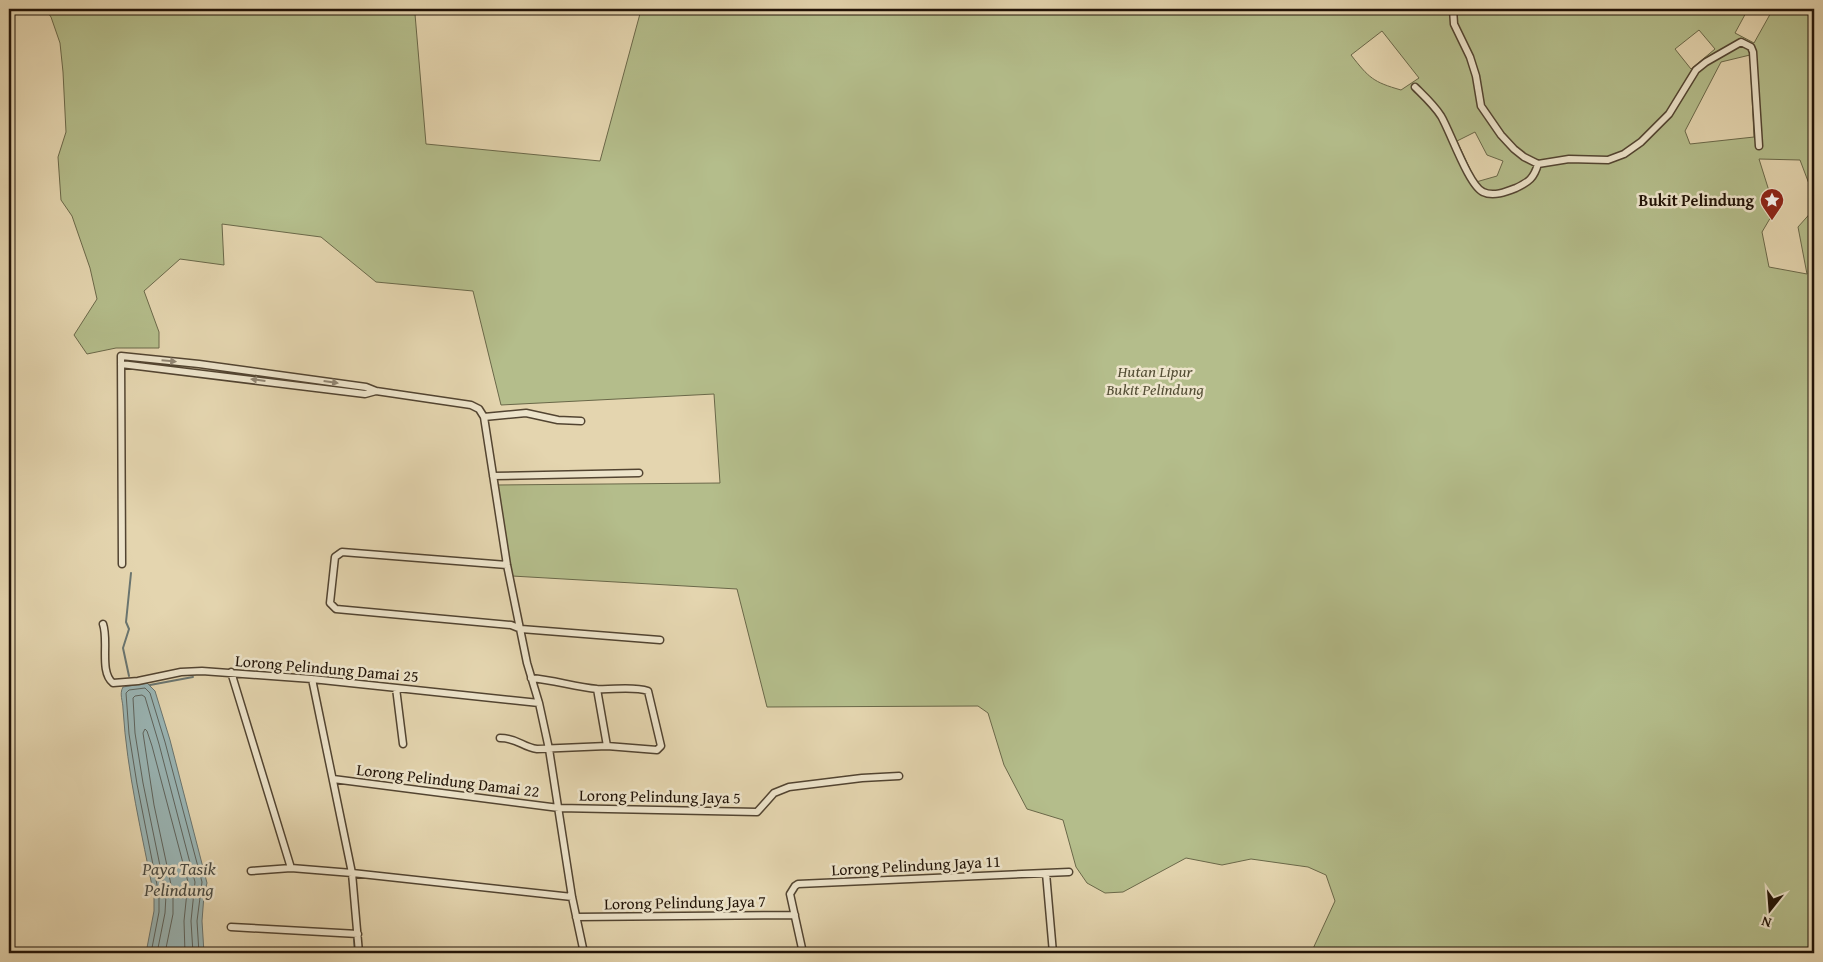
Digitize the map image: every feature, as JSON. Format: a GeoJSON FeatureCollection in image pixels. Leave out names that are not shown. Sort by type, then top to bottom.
{"type":"FeatureCollection","features":[{"type":"Feature","properties":{"kind":"street"},"geometry":{"type":"LineString","coordinates":[[1453,9],[1454,24],[1470,57],[1476,76],[1481,106],[1501,135],[1514,149],[1538,164],[1569,158],[1608,160],[1624,154],[1641,142],[1669,114],[1696,70],[1706,62],[1741,42],[1751,47],[1753,52],[1759,146]]}},
{"type":"Feature","properties":{"kind":"street"},"geometry":{"type":"LineString","coordinates":[[1415,87],[1440,115],[1473,182],[1481,192],[1490,195],[1507,192],[1529,182],[1538,164]]}},
{"type":"Feature","properties":{"kind":"street"},"geometry":{"type":"LineString","coordinates":[[122,564],[121,364],[365,394],[376,392],[471,405],[479,409],[484,417],[508,565],[527,663],[539,703],[549,749],[572,897],[584,953]]}},
{"type":"Feature","properties":{"kind":"street"},"geometry":{"type":"LineString","coordinates":[[484,417],[526,413],[558,420],[581,421]]}},
{"type":"Feature","properties":{"kind":"street"},"geometry":{"type":"LineString","coordinates":[[493,476],[638,473]]}},
{"type":"Feature","properties":{"kind":"street"},"geometry":{"type":"LineString","coordinates":[[508,565],[342,552],[336,555],[335,558],[330,603],[336,609],[511,625],[521,629],[660,640]]}},
{"type":"Feature","properties":{"kind":"street","name":"Lorong Pelindung Damai 25"},"geometry":{"type":"LineString","coordinates":[[103,624],[106,637],[105,671],[109,680],[113,683],[138,681],[181,672],[231,672],[539,703]]}},
{"type":"Feature","properties":{"kind":"street"},"geometry":{"type":"LineString","coordinates":[[231,672],[291,868]]}},
{"type":"Feature","properties":{"kind":"street"},"geometry":{"type":"LineString","coordinates":[[500,738],[513,739],[533,748],[549,749],[607,746],[657,750],[660,748],[661,743],[648,691],[597,689],[554,680],[532,678]]}},
{"type":"Feature","properties":{"kind":"street"},"geometry":{"type":"LineString","coordinates":[[312,680],[352,872],[359,953]]}},
{"type":"Feature","properties":{"kind":"street"},"geometry":{"type":"LineString","coordinates":[[396,688],[403,744]]}},
{"type":"Feature","properties":{"kind":"street"},"geometry":{"type":"LineString","coordinates":[[597,689],[607,746]]}},
{"type":"Feature","properties":{"kind":"street","name":"Lorong Pelindung Jaya 5"},"geometry":{"type":"LineString","coordinates":[[559,808],[757,812],[774,793],[788,787],[862,778],[899,776]]}},
{"type":"Feature","properties":{"kind":"street","name":"Lorong Pelindung Damai 22"},"geometry":{"type":"LineString","coordinates":[[333,779],[559,808]]}},
{"type":"Feature","properties":{"kind":"street"},"geometry":{"type":"LineString","coordinates":[[251,871],[291,868],[352,872],[572,897]]}},
{"type":"Feature","properties":{"kind":"street","name":"Lorong Pelindung Jaya 11"},"geometry":{"type":"LineString","coordinates":[[795,915],[790,894],[798,884],[1069,872]]}},
{"type":"Feature","properties":{"kind":"street"},"geometry":{"type":"LineString","coordinates":[[1046,873],[1053,953]]}},
{"type":"Feature","properties":{"kind":"street"},"geometry":{"type":"LineString","coordinates":[[795,915],[803,953]]}},
{"type":"Feature","properties":{"kind":"street","name":"Lorong Pelindung Jaya 7"},"geometry":{"type":"LineString","coordinates":[[576,917],[795,915]]}},
{"type":"Feature","properties":{"kind":"street"},"geometry":{"type":"LineString","coordinates":[[231,927],[358,934]]}},
{"type":"Feature","properties":{"kind":"green space","name":"Hutan Lipur Bukit Pelindung"},"geometry":{"type":"Polygon","coordinates":[[[45,9],[419,9],[415,14],[426,144],[600,161],[640,9],[1748,9],[1735,33],[1754,43],[1773,9],[1814,9],[1814,197],[1800,160],[1759,159],[1775,210],[1762,232],[1769,267],[1807,274],[1798,227],[1814,209],[1814,953],[1311,953],[1335,901],[1326,875],[1308,867],[1251,859],[1222,865],[1186,858],[1123,892],[1105,893],[1087,883],[1076,867],[1063,820],[1027,809],[1004,765],[988,713],[978,706],[767,707],[737,589],[512,576],[496,485],[720,483],[714,394],[501,405],[473,291],[376,282],[321,237],[222,224],[224,265],[180,259],[144,291],[159,332],[159,348],[116,348],[87,354],[74,335],[97,299],[90,268],[72,216],[61,200],[58,157],[66,132],[63,72],[60,43],[51,17],[45,9]],[[1699,30],[1675,49],[1691,69],[1715,49],[1699,30]],[[1382,31],[1351,55],[1372,78],[1392,87],[1401,90],[1419,78],[1382,31]],[[1750,55],[1721,62],[1685,131],[1690,144],[1754,137],[1750,55]],[[1475,132],[1457,141],[1476,182],[1497,176],[1503,161],[1487,155],[1475,132]]]}},
{"type":"Feature","properties":{"kind":"water","name":"Paya Tasik Pelindung"},"geometry":{"type":"Polygon","coordinates":[[[147,683],[155,691],[170,740],[207,883],[202,921],[204,953],[146,953],[154,911],[154,896],[131,780],[121,695],[123,687],[147,683]]]}},
{"type":"Feature","properties":{"kind":"waterway"},"geometry":{"type":"LineString","coordinates":[[129,676],[123,648],[129,629],[126,622],[131,573]]}},
{"type":"Feature","properties":{"kind":"waterway"},"geometry":{"type":"LineString","coordinates":[[150,685],[193,677]]}},
{"type":"Feature","properties":{"kind":"waterway"},"geometry":{"type":"LineString","coordinates":[[354,939],[355,953]]}},
{"type":"Feature","properties":{"kind":"place","name":"Bukit Pelindung"},"geometry":{"type":"Point","coordinates":[1772,221]}}]}
